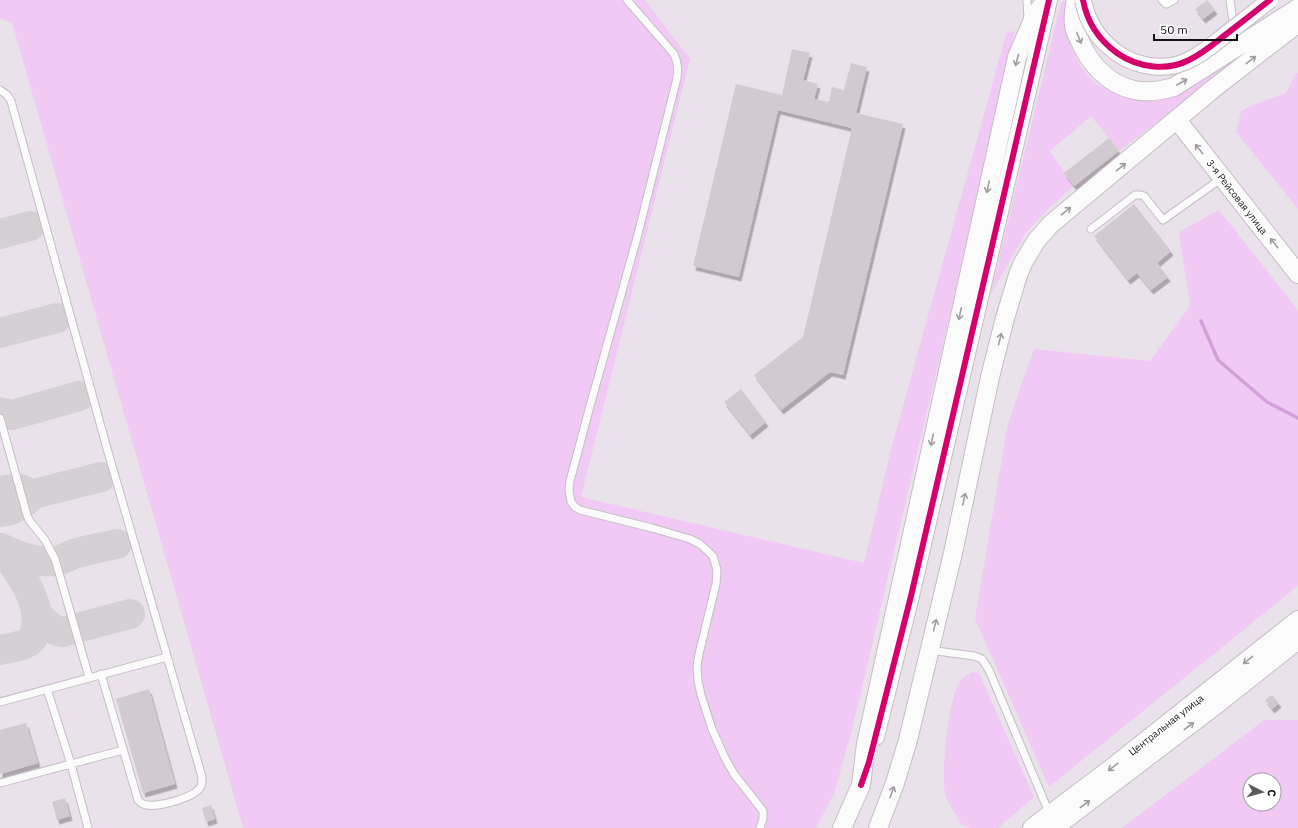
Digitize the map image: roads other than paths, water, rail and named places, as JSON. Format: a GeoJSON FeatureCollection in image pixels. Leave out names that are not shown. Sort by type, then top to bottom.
{"type":"FeatureCollection","features":[{"type":"Feature","properties":{"kind":"main road"},"geometry":{"type":"LineString","coordinates":[[842,828],[860,784],[867,736],[1016,63],[1028,29],[1035,15],[1046,0]]}},
{"type":"Feature","properties":{"kind":"main road"},"geometry":{"type":"LineString","coordinates":[[1076,0],[1074,26],[1086,55],[1092,63],[1115,83],[1130,89],[1154,92],[1174,87],[1236,41],[1298,8]]}},
{"type":"Feature","properties":{"kind":"main road"},"geometry":{"type":"LineString","coordinates":[[878,828],[887,807],[902,762],[953,553],[990,377],[1005,318],[1023,263],[1036,241],[1051,224],[1176,120],[1298,23]]}},
{"type":"Feature","properties":{"kind":"main road","name":"3-я Рейсовая улица"},"geometry":{"type":"LineString","coordinates":[[1176,120],[1298,274]]}},
{"type":"Feature","properties":{"kind":"main road","name":"Центральная улица"},"geometry":{"type":"LineString","coordinates":[[1052,821],[1109,770],[1298,620]]}},
{"type":"Feature","properties":{"kind":"main road","name":"Центральная улица"},"geometry":{"type":"LineString","coordinates":[[1032,828],[1052,821],[1218,704],[1298,640]]}},
{"type":"Feature","properties":{"kind":"street"},"geometry":{"type":"LineString","coordinates":[[860,784],[869,762],[911,596],[1049,0]]}},
{"type":"Feature","properties":{"kind":"street"},"geometry":{"type":"LineString","coordinates":[[1083,0],[1087,16],[1092,26],[1109,47],[1132,62],[1165,66],[1188,61],[1207,50],[1270,0]]}},
{"type":"Feature","properties":{"kind":"lane"},"geometry":{"type":"LineString","coordinates":[[627,0],[674,54],[678,68],[677,78],[638,234],[590,406],[569,490],[571,502],[580,510],[690,539],[700,544],[713,556],[717,570],[716,584],[699,654],[697,666],[698,681],[712,729],[725,758],[734,774],[763,811],[763,819],[760,828]]}},
{"type":"Feature","properties":{"kind":"lane"},"geometry":{"type":"LineString","coordinates":[[1027,0],[1028,29]]}},
{"type":"Feature","properties":{"kind":"lane"},"geometry":{"type":"LineString","coordinates":[[1162,0],[1166,4],[1174,0]]}},
{"type":"Feature","properties":{"kind":"lane"},"geometry":{"type":"LineString","coordinates":[[1230,0],[1236,41]]}},
{"type":"Feature","properties":{"kind":"lane"},"geometry":{"type":"LineString","coordinates":[[0,90],[7,95],[11,101],[106,444],[202,777],[201,786],[194,794],[186,798],[158,805],[143,804],[138,800],[101,674]]}},
{"type":"Feature","properties":{"kind":"lane"},"geometry":{"type":"LineString","coordinates":[[1091,229],[1135,195],[1144,196],[1163,220],[1222,178]]}},
{"type":"Feature","properties":{"kind":"lane"},"geometry":{"type":"LineString","coordinates":[[0,418],[27,515],[29,520],[46,540],[55,559],[89,677]]}},
{"type":"Feature","properties":{"kind":"lane"},"geometry":{"type":"LineString","coordinates":[[929,650],[974,656],[982,659],[989,670],[1052,821]]}},
{"type":"Feature","properties":{"kind":"lane"},"geometry":{"type":"LineString","coordinates":[[0,702],[167,656]]}},
{"type":"Feature","properties":{"kind":"lane"},"geometry":{"type":"LineString","coordinates":[[47,689],[71,764],[88,828]]}},
{"type":"Feature","properties":{"kind":"lane"},"geometry":{"type":"LineString","coordinates":[[0,783],[123,750]]}},
{"type":"Feature","properties":{"kind":"waterway"},"geometry":{"type":"LineString","coordinates":[[1201,321],[1218,360],[1267,402],[1298,418]]}}]}
